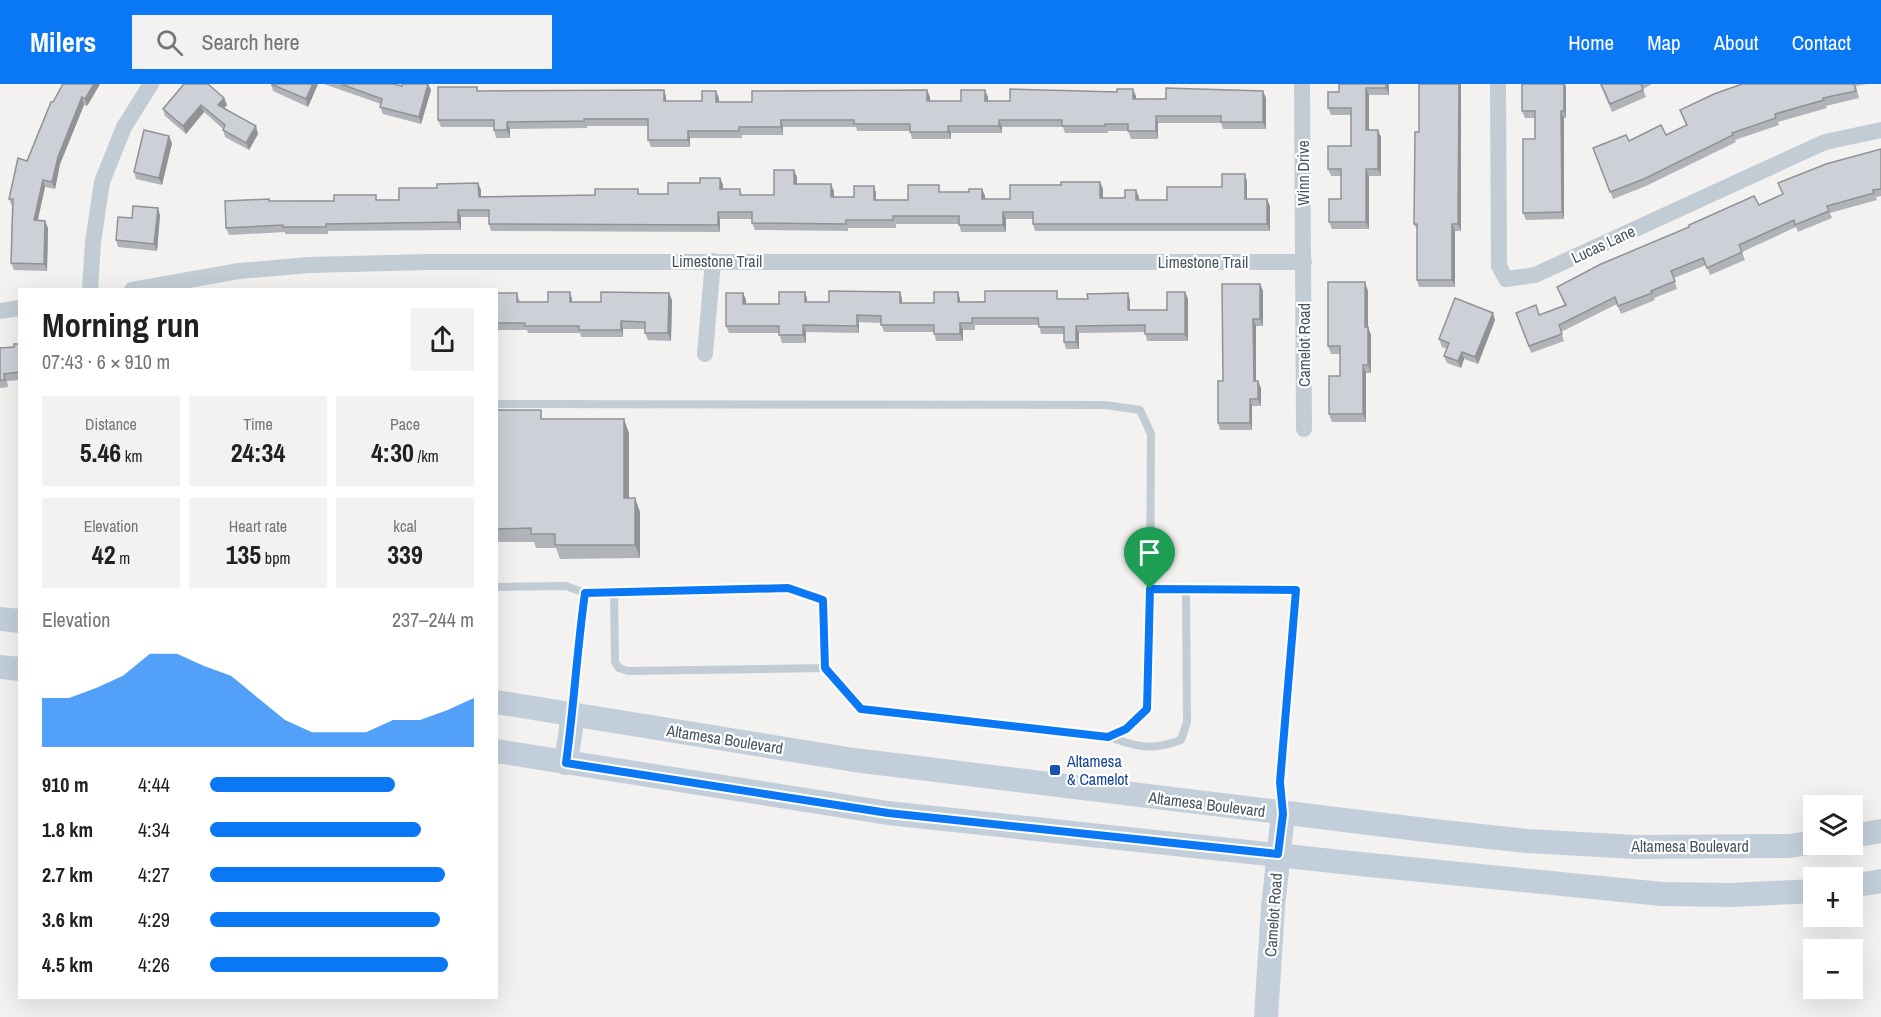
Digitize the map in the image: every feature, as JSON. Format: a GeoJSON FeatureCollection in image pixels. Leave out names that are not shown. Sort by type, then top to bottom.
{"type":"FeatureCollection","features":[{"type":"Feature","properties":{"kind":"main road"},"geometry":{"type":"LineString","coordinates":[[0,619],[18,621]]}},
{"type":"Feature","properties":{"kind":"main road"},"geometry":{"type":"LineString","coordinates":[[0,667],[18,669]]}},
{"type":"Feature","properties":{"kind":"main road","name":"Altamesa Boulevard"},"geometry":{"type":"LineString","coordinates":[[498,702],[854,760],[1283,814],[1527,841],[1635,847],[1790,846],[1803,844]]}},
{"type":"Feature","properties":{"kind":"main road"},"geometry":{"type":"LineString","coordinates":[[566,763],[573,714]]}},
{"type":"Feature","properties":{"kind":"main road"},"geometry":{"type":"LineString","coordinates":[[498,751],[888,813],[1662,894],[1731,895],[1803,892]]}},
{"type":"Feature","properties":{"kind":"main road","name":"Camelot Road"},"geometry":{"type":"LineString","coordinates":[[1266,1017],[1283,814]]}},
{"type":"Feature","properties":{"kind":"main road"},"geometry":{"type":"LineString","coordinates":[[1863,834],[1881,831]]}},
{"type":"Feature","properties":{"kind":"main road"},"geometry":{"type":"LineString","coordinates":[[1863,884],[1881,881]]}},
{"type":"Feature","properties":{"kind":"street"},"geometry":{"type":"LineString","coordinates":[[90,288],[93,242],[102,182],[124,127],[151,84]]}},
{"type":"Feature","properties":{"kind":"street","name":"Winn Drive"},"geometry":{"type":"LineString","coordinates":[[1302,84],[1304,262]]}},
{"type":"Feature","properties":{"kind":"street","name":"Lucas Lane"},"geometry":{"type":"LineString","coordinates":[[1498,84],[1498,266],[1506,279],[1535,276],[1825,142],[1881,130]]}},
{"type":"Feature","properties":{"kind":"street"},"geometry":{"type":"LineString","coordinates":[[705,354],[713,261]]}},
{"type":"Feature","properties":{"kind":"street","name":"Limestone Trail"},"geometry":{"type":"LineString","coordinates":[[144,288],[239,272],[309,265],[428,262],[1304,262]]}},
{"type":"Feature","properties":{"kind":"street","name":"Camelot Road"},"geometry":{"type":"LineString","coordinates":[[1304,262],[1304,429]]}},
{"type":"Feature","properties":{"kind":"street"},"geometry":{"type":"LineString","coordinates":[[0,310],[18,308]]}},
{"type":"Feature","properties":{"kind":"lane"},"geometry":{"type":"LineString","coordinates":[[498,404],[1105,405],[1140,410],[1151,434],[1147,709],[1126,729],[1108,737]]}},
{"type":"Feature","properties":{"kind":"lane"},"geometry":{"type":"LineString","coordinates":[[498,587],[567,586],[585,593],[788,588],[823,600],[825,668],[861,709],[1108,737],[1137,747],[1162,747],[1181,740],[1187,722],[1186,589]]}},
{"type":"Feature","properties":{"kind":"lane"},"geometry":{"type":"LineString","coordinates":[[1150,589],[1296,590],[1280,782],[1283,814]]}},
{"type":"Feature","properties":{"kind":"lane"},"geometry":{"type":"LineString","coordinates":[[614,592],[615,662],[619,668],[628,671],[825,668]]}},
{"type":"Feature","properties":{"kind":"lane"},"geometry":{"type":"LineString","coordinates":[[573,714],[575,670],[585,593]]}},
{"type":"Feature","properties":{"kind":"building"},"geometry":{"type":"Polygon","coordinates":[[[63,84],[94,84],[85,99],[82,97],[58,157],[52,182],[43,180],[34,220],[45,221],[44,264],[11,263],[13,199],[9,199],[18,158],[27,161],[51,102],[63,84]]]}},
{"type":"Feature","properties":{"kind":"building"},"geometry":{"type":"Polygon","coordinates":[[[184,84],[208,84],[224,98],[218,105],[256,126],[246,143],[223,130],[225,125],[201,105],[183,126],[163,109],[184,84]]]}},
{"type":"Feature","properties":{"kind":"building"},"geometry":{"type":"Polygon","coordinates":[[[271,84],[313,84],[306,99],[271,84]]]}},
{"type":"Feature","properties":{"kind":"building"},"geometry":{"type":"Polygon","coordinates":[[[341,84],[402,86],[402,84],[428,84],[419,117],[380,107],[382,99],[341,84]]]}},
{"type":"Feature","properties":{"kind":"building"},"geometry":{"type":"Polygon","coordinates":[[[1339,84],[1386,84],[1386,88],[1366,88],[1366,130],[1378,130],[1378,169],[1366,169],[1366,222],[1329,222],[1329,199],[1341,199],[1341,169],[1328,169],[1328,146],[1351,146],[1351,108],[1328,108],[1328,92],[1339,92],[1339,84]]]}},
{"type":"Feature","properties":{"kind":"building"},"geometry":{"type":"Polygon","coordinates":[[[1419,84],[1459,84],[1458,224],[1452,224],[1452,280],[1417,280],[1417,224],[1414,224],[1415,132],[1419,132],[1419,84]]]}},
{"type":"Feature","properties":{"kind":"building"},"geometry":{"type":"Polygon","coordinates":[[[1522,84],[1564,84],[1564,111],[1561,111],[1562,212],[1523,213],[1523,139],[1535,139],[1535,111],[1522,111],[1522,84]]]}},
{"type":"Feature","properties":{"kind":"building"},"geometry":{"type":"Polygon","coordinates":[[[1601,84],[1641,84],[1643,90],[1610,104],[1601,84]]]}},
{"type":"Feature","properties":{"kind":"building"},"geometry":{"type":"Polygon","coordinates":[[[1742,84],[1854,84],[1856,91],[1823,98],[1824,100],[1775,114],[1776,118],[1732,133],[1733,135],[1644,179],[1610,192],[1593,148],[1626,135],[1629,141],[1661,125],[1666,135],[1687,125],[1680,110],[1742,84]]]}},
{"type":"Feature","properties":{"kind":"building"},"geometry":{"type":"Polygon","coordinates":[[[438,87],[477,87],[477,91],[664,90],[664,101],[702,101],[702,91],[716,91],[716,102],[752,102],[752,91],[927,90],[927,101],[961,101],[961,90],[985,90],[985,101],[1010,101],[1010,89],[1117,92],[1117,89],[1133,89],[1133,99],[1166,99],[1166,88],[1263,91],[1263,122],[1221,122],[1221,116],[1156,116],[1156,131],[1128,131],[1128,124],[1062,126],[1062,120],[999,120],[999,126],[948,126],[948,132],[910,132],[910,124],[854,124],[854,120],[781,120],[781,127],[739,127],[739,131],[688,131],[688,140],[648,140],[648,119],[507,122],[507,130],[494,130],[494,120],[438,120],[438,87]]]}},
{"type":"Feature","properties":{"kind":"building"},"geometry":{"type":"Polygon","coordinates":[[[144,130],[169,136],[159,178],[134,172],[144,130]]]}},
{"type":"Feature","properties":{"kind":"building"},"geometry":{"type":"Polygon","coordinates":[[[1881,149],[1881,189],[1873,190],[1874,193],[1827,206],[1829,211],[1795,225],[1794,220],[1739,245],[1742,252],[1707,268],[1703,258],[1671,271],[1675,281],[1618,306],[1615,297],[1559,325],[1562,334],[1529,346],[1516,313],[1536,305],[1539,315],[1566,305],[1557,287],[1601,264],[1689,227],[1689,225],[1754,196],[1759,205],[1783,194],[1778,183],[1826,164],[1881,149]]]}},
{"type":"Feature","properties":{"kind":"building"},"geometry":{"type":"Polygon","coordinates":[[[774,170],[794,170],[794,184],[831,184],[831,197],[854,197],[854,186],[874,186],[874,200],[908,200],[908,185],[939,185],[939,192],[969,192],[969,189],[982,189],[982,199],[1010,199],[1010,185],[1100,182],[1100,198],[1125,198],[1125,190],[1136,190],[1136,200],[1167,200],[1167,187],[1222,187],[1222,174],[1245,174],[1245,199],[1267,199],[1267,224],[1033,224],[1033,212],[1003,212],[1003,225],[959,225],[959,216],[893,216],[893,220],[846,220],[846,224],[752,223],[752,212],[718,212],[718,225],[489,224],[489,210],[458,210],[458,222],[226,228],[225,201],[269,199],[269,201],[334,201],[334,195],[376,195],[376,200],[399,200],[399,188],[437,188],[437,184],[478,183],[479,197],[595,195],[595,189],[638,189],[638,194],[668,194],[668,183],[700,183],[700,178],[720,178],[720,189],[740,189],[740,195],[774,195],[774,170]]]}},
{"type":"Feature","properties":{"kind":"building"},"geometry":{"type":"Polygon","coordinates":[[[133,206],[158,208],[154,244],[116,240],[118,217],[132,218],[133,206]]]}},
{"type":"Feature","properties":{"kind":"building"},"geometry":{"type":"Polygon","coordinates":[[[1328,282],[1365,282],[1368,365],[1363,365],[1363,414],[1329,414],[1329,376],[1340,376],[1340,346],[1328,346],[1328,282]]]}},
{"type":"Feature","properties":{"kind":"building"},"geometry":{"type":"Polygon","coordinates":[[[1222,284],[1260,284],[1260,319],[1253,319],[1254,381],[1258,381],[1258,399],[1250,399],[1250,423],[1218,423],[1218,381],[1223,381],[1222,284]]]}},
{"type":"Feature","properties":{"kind":"building"},"geometry":{"type":"Polygon","coordinates":[[[829,291],[900,292],[900,303],[934,303],[934,292],[958,292],[958,302],[985,302],[985,291],[1057,291],[1057,299],[1088,299],[1087,294],[1128,293],[1128,310],[1167,310],[1167,292],[1185,292],[1185,334],[1145,334],[1145,325],[1076,326],[1076,342],[1064,342],[1064,327],[1039,327],[1038,318],[972,318],[972,323],[960,323],[960,334],[934,334],[934,325],[881,325],[881,316],[857,315],[857,326],[803,325],[803,335],[779,335],[779,326],[726,326],[726,293],[743,293],[743,304],[779,304],[779,292],[805,292],[805,302],[829,302],[829,291]]]}},
{"type":"Feature","properties":{"kind":"building"},"geometry":{"type":"Polygon","coordinates":[[[548,292],[570,292],[570,302],[601,302],[601,292],[669,293],[668,333],[645,333],[645,322],[621,321],[621,330],[579,330],[579,326],[525,326],[525,323],[498,323],[498,293],[517,293],[517,302],[548,302],[548,292]]]}},
{"type":"Feature","properties":{"kind":"building"},"geometry":{"type":"Polygon","coordinates":[[[1455,298],[1493,313],[1475,357],[1462,352],[1458,361],[1444,356],[1449,343],[1439,339],[1455,298]]]}},
{"type":"Feature","properties":{"kind":"building"},"geometry":{"type":"Polygon","coordinates":[[[14,344],[18,344],[18,372],[4,374],[5,380],[0,380],[0,348],[14,347],[14,344]]]}},
{"type":"Feature","properties":{"kind":"building"},"geometry":{"type":"Polygon","coordinates":[[[498,410],[541,410],[541,419],[624,419],[624,498],[635,498],[635,545],[555,545],[555,534],[531,534],[531,528],[498,529],[498,410]]]}},
{"type":"Feature","properties":{"kind":"place","name":"Altamesa & Camelot"},"geometry":{"type":"Point","coordinates":[1055,770]}},
{"type":"Feature","properties":{"kind":"route"},"geometry":{"type":"LineString","coordinates":[[788,588],[823,600],[825,668],[861,709],[1108,737],[1126,729],[1147,709],[1150,589],[1296,590],[1280,782],[1283,814],[1278,854],[888,813],[566,763],[585,593],[788,588]]}}]}
